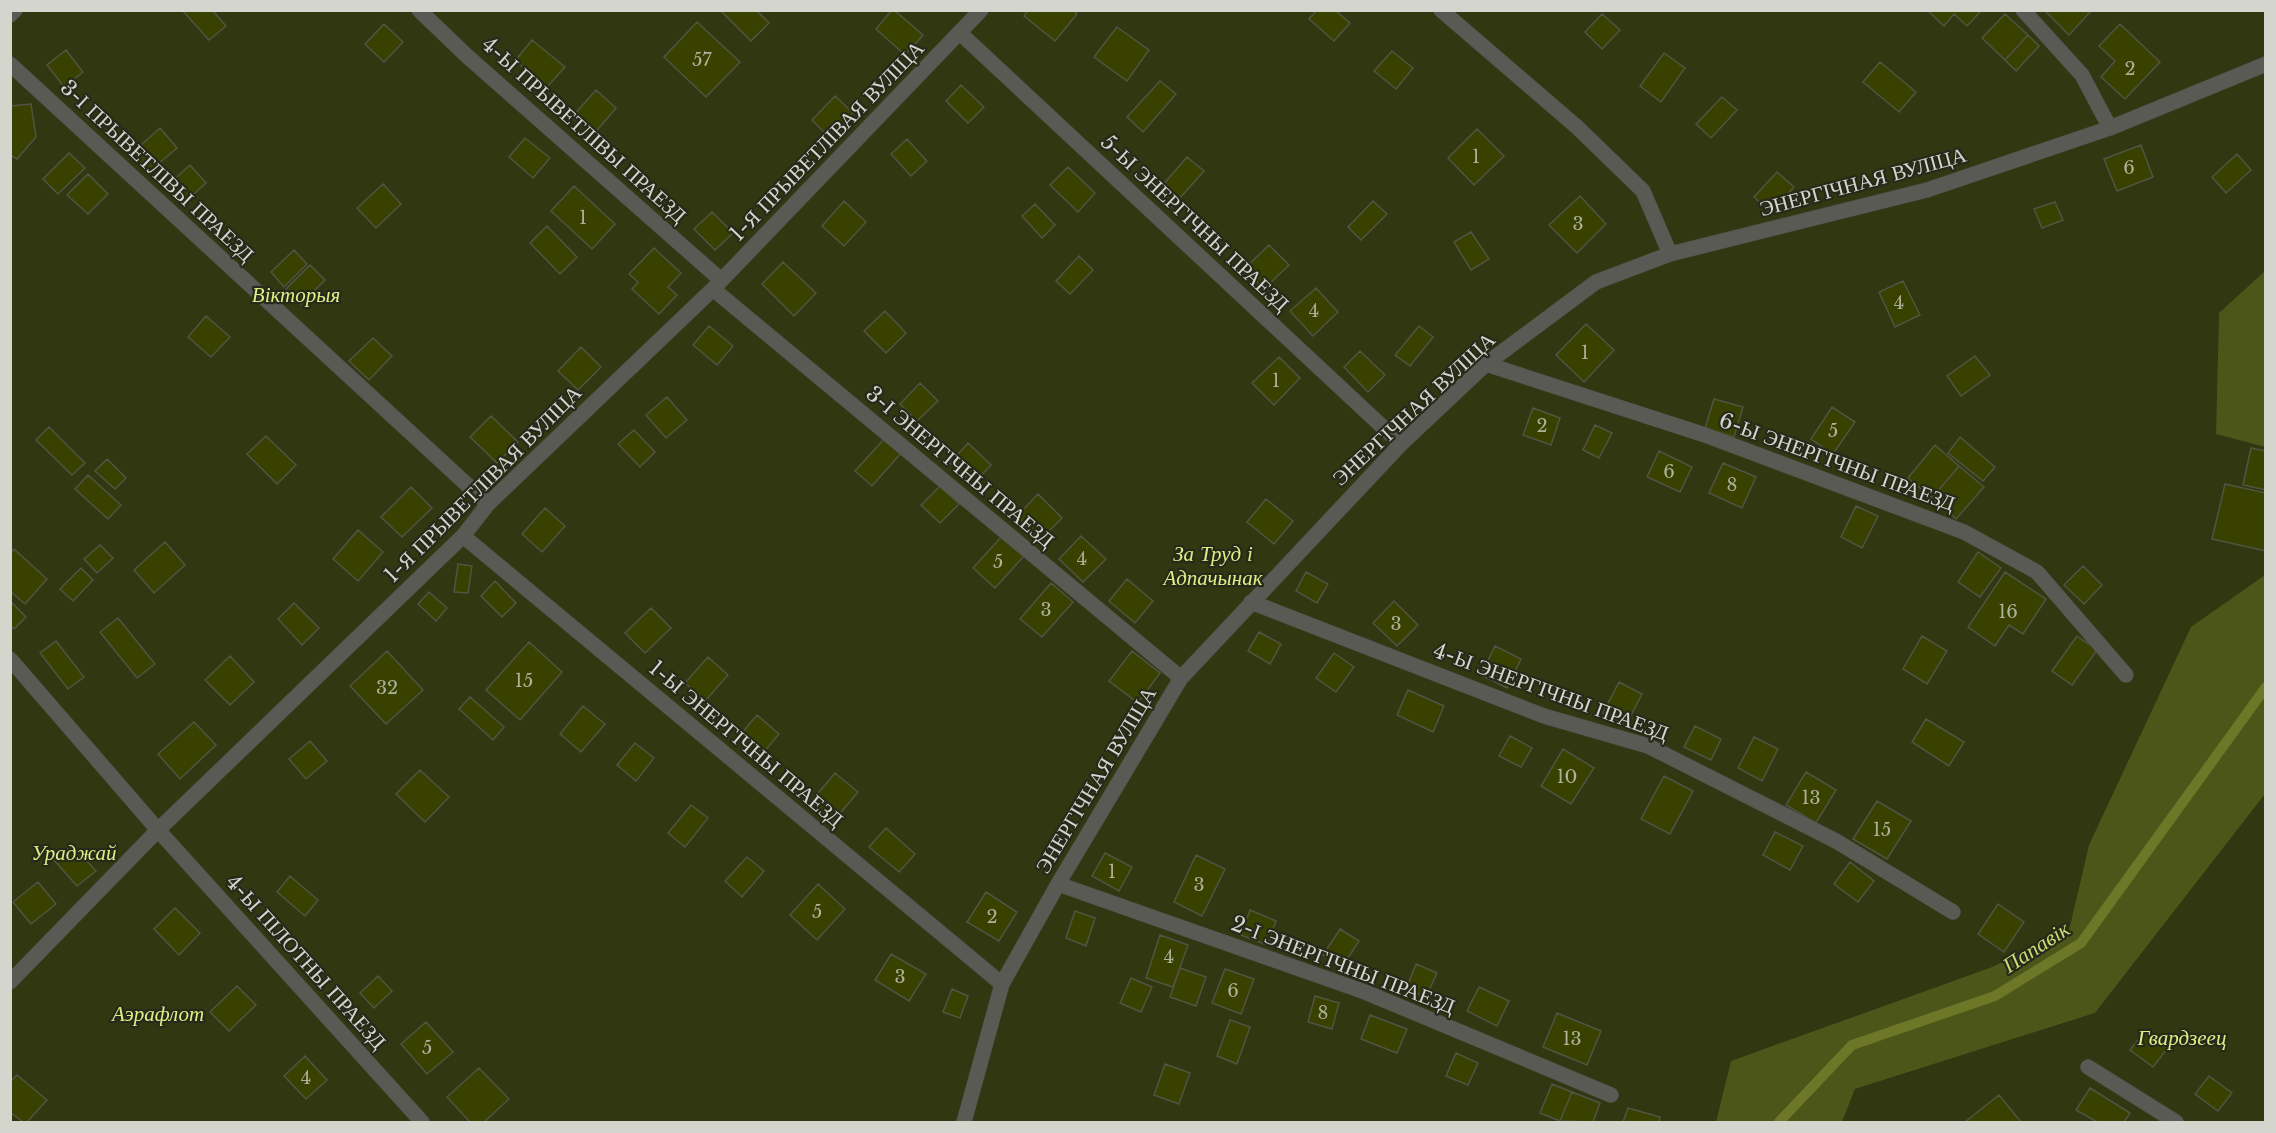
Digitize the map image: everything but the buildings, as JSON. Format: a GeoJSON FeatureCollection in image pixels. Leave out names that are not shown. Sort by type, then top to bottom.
{"type":"FeatureCollection","features":[{"type":"Feature","properties":{"kind":"lane"},"geometry":{"type":"LineString","coordinates":[[10,15],[15,10]]}},
{"type":"Feature","properties":{"kind":"lane","name":"4-Ы ПРЫВЕТЛІВЫ ПРАЕЗД"},"geometry":{"type":"LineString","coordinates":[[419,10],[717,285]]}},
{"type":"Feature","properties":{"kind":"lane","name":"1-Я ПРЫВЕТЛІВАЯ ВУЛІЦА"},"geometry":{"type":"LineString","coordinates":[[10,982],[158,830],[463,536],[488,504],[717,285],[981,10]]}},
{"type":"Feature","properties":{"kind":"lane"},"geometry":{"type":"LineString","coordinates":[[1441,10],[1577,127],[1643,191],[1670,254]]}},
{"type":"Feature","properties":{"kind":"lane"},"geometry":{"type":"LineString","coordinates":[[2023,10],[2082,75],[2110,128]]}},
{"type":"Feature","properties":{"kind":"lane","name":"5-Ы ЭНЕРГІЧНЫ ПРАЕЗД"},"geometry":{"type":"LineString","coordinates":[[960,34],[1401,444]]}},
{"type":"Feature","properties":{"kind":"lane","name":"3-І ПРЫВЕТЛІВЫ ПРАЕЗД"},"geometry":{"type":"LineString","coordinates":[[10,64],[488,504]]}},
{"type":"Feature","properties":{"kind":"lane","name":"ЭНЕРГІЧНАЯ ВУЛІЦА"},"geometry":{"type":"LineString","coordinates":[[963,1122],[1002,984],[1058,884],[1181,678],[1401,444],[1486,364],[1596,282],[1670,254],[1928,190],[2110,128],[2265,64]]}},
{"type":"Feature","properties":{"kind":"lane","name":"3-І ЭНЕРГІЧНЫ ПРАЕЗД"},"geometry":{"type":"LineString","coordinates":[[717,285],[1181,678]]}},
{"type":"Feature","properties":{"kind":"lane","name":"6-Ы ЭНЕРГІЧНЫ ПРАЕЗД"},"geometry":{"type":"LineString","coordinates":[[1486,364],[1705,435],[1964,532],[2037,572],[2126,675]]}},
{"type":"Feature","properties":{"kind":"lane","name":"1-Ы ЭНЕРГІЧНЫ ПРАЕЗД"},"geometry":{"type":"LineString","coordinates":[[463,536],[1002,984]]}},
{"type":"Feature","properties":{"kind":"lane","name":"4-Ы ЭНЕРГІЧНЫ ПРАЕЗД"},"geometry":{"type":"LineString","coordinates":[[1251,602],[1544,716],[1648,746],[1836,841],[1953,912]]}},
{"type":"Feature","properties":{"kind":"lane","name":"4-Ы ПІЛОТНЫ ПРАЕЗД"},"geometry":{"type":"LineString","coordinates":[[10,658],[158,830],[422,1122]]}},
{"type":"Feature","properties":{"kind":"lane","name":"2-І ЭНЕРГІЧНЫ ПРАЕЗД"},"geometry":{"type":"LineString","coordinates":[[1058,884],[1365,992],[1611,1095]]}},
{"type":"Feature","properties":{"kind":"lane"},"geometry":{"type":"LineString","coordinates":[[2088,1067],[2176,1122]]}},
{"type":"Feature","properties":{"kind":"green space","name":"За Труд і Адпачынак"},"geometry":{"type":"Polygon","coordinates":[[[10,11],[2265,11],[2265,271],[2219,314],[2216,434],[2265,447],[2265,575],[2259,580],[2089,845],[2069,930],[1992,967],[1732,1061],[1716,1122],[11,1122],[10,11]]]}},
{"type":"Feature","properties":{"kind":"green space"},"geometry":{"type":"Polygon","coordinates":[[[2265,271],[2265,447],[2216,434],[2219,313],[2265,271]]]}},
{"type":"Feature","properties":{"kind":"green space"},"geometry":{"type":"Polygon","coordinates":[[[2265,575],[2265,794],[2095,1013],[1855,1089],[1842,1122],[1716,1122],[1731,1061],[1992,967],[2069,930],[2089,845],[2191,627],[2265,575]]]}},
{"type":"Feature","properties":{"kind":"green space","name":"Гвардзеец"},"geometry":{"type":"Polygon","coordinates":[[[2265,794],[2265,1122],[1842,1122],[1855,1089],[2095,1013],[2265,794]]]}},
{"type":"Feature","properties":{"kind":"waterway","name":"Папавік"},"geometry":{"type":"LineString","coordinates":[[1779,1122],[1852,1045],[1995,996],[2081,943],[2266,687]]}},
{"type":"Feature","properties":{"kind":"park label","name":"Вікторыя"},"geometry":{"type":"Point","coordinates":[296,295]}},
{"type":"Feature","properties":{"kind":"park label","name":"Ураджай"},"geometry":{"type":"Point","coordinates":[74,853]}},
{"type":"Feature","properties":{"kind":"park label","name":"Аэрафлот"},"geometry":{"type":"Point","coordinates":[158,1014]}}]}
